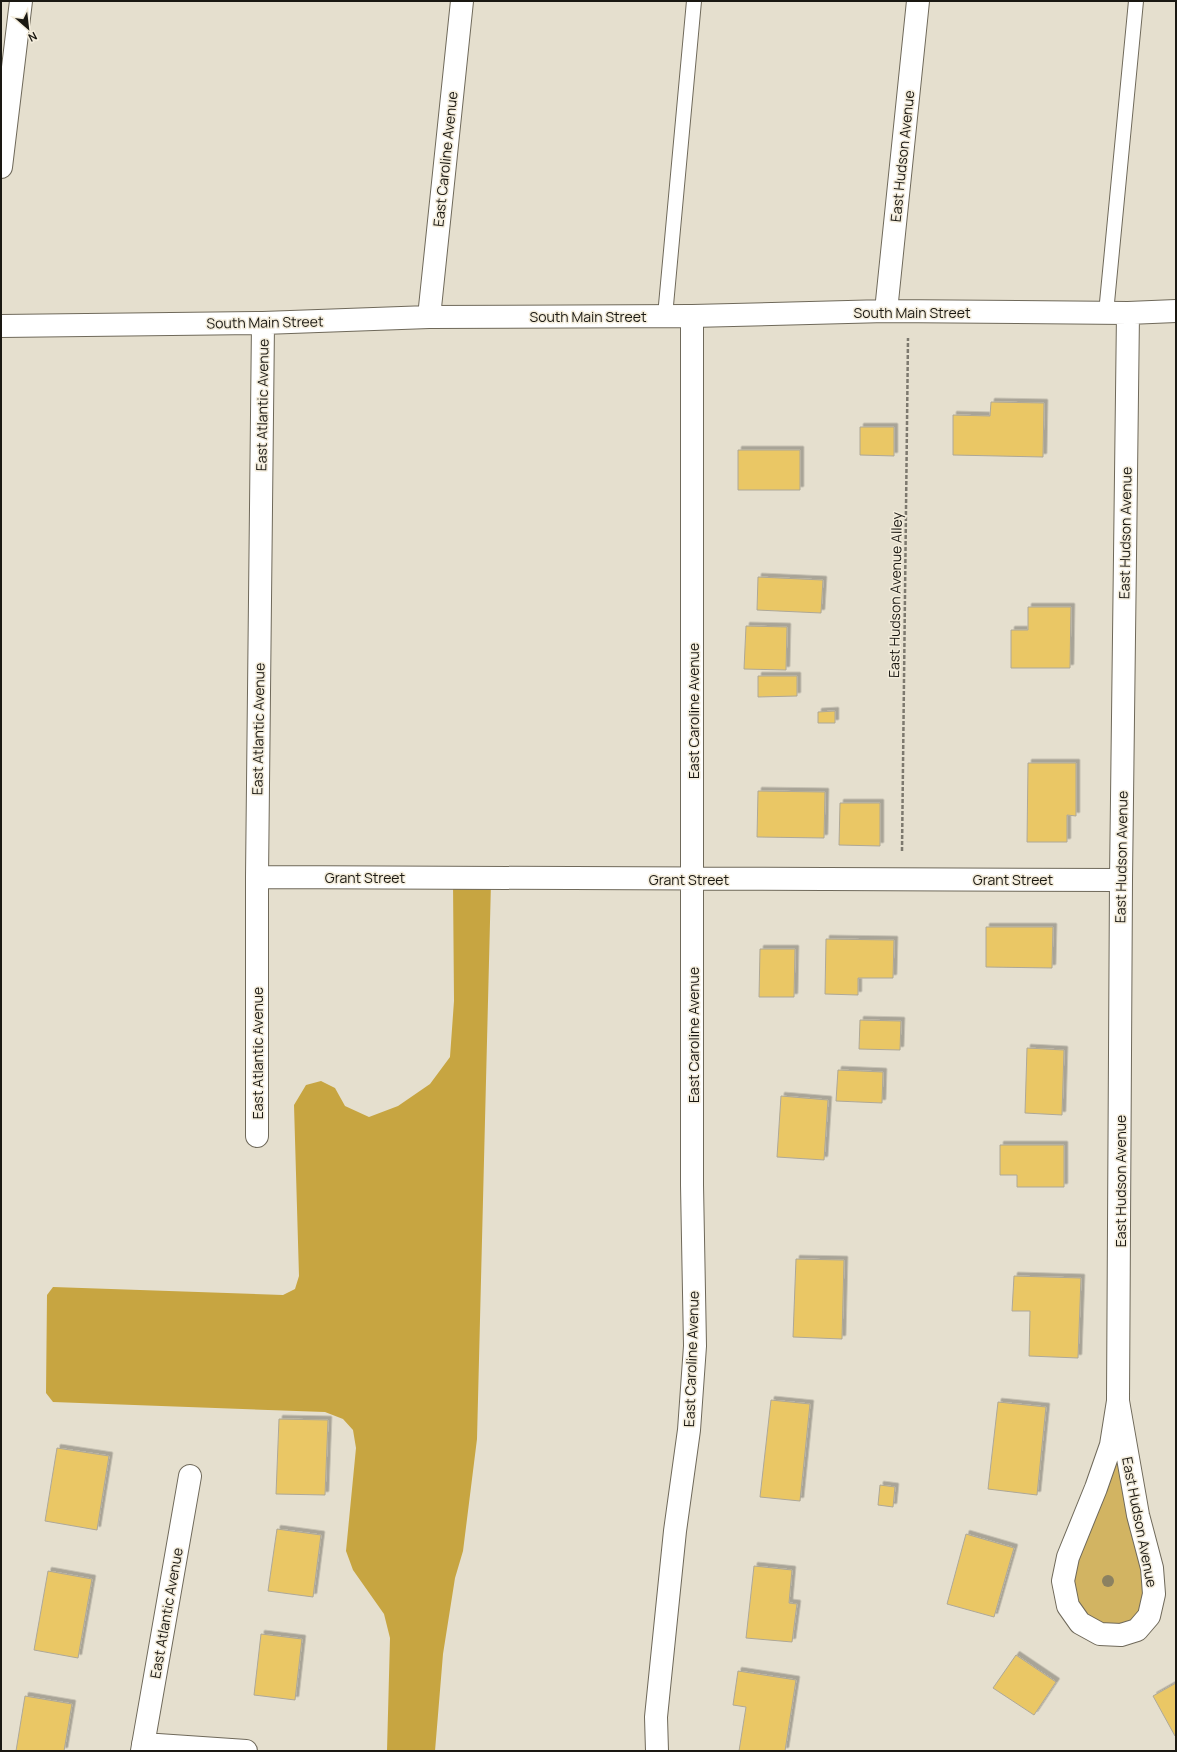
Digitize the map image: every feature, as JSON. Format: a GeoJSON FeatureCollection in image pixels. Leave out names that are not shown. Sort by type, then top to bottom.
{"type":"FeatureCollection","features":[{"type":"Feature","properties":{"kind":"street"},"geometry":{"type":"LineString","coordinates":[[1,167],[21,1]]}},
{"type":"Feature","properties":{"kind":"street","name":"East Caroline Avenue"},"geometry":{"type":"LineString","coordinates":[[429,317],[462,1]]}},
{"type":"Feature","properties":{"kind":"street","name":"East Hudson Avenue"},"geometry":{"type":"LineString","coordinates":[[886,311],[918,1]]}},
{"type":"Feature","properties":{"kind":"street","name":"South Main Street"},"geometry":{"type":"LineString","coordinates":[[1,326],[263,323],[429,317],[692,316],[886,311],[1128,313],[1176,311]]}},
{"type":"Feature","properties":{"kind":"street","name":"East Hudson Avenue"},"geometry":{"type":"LineString","coordinates":[[1118,1401],[1138,1515],[1152,1568],[1154,1594],[1149,1616],[1137,1630],[1121,1635],[1100,1634],[1080,1623],[1068,1606],[1063,1581],[1068,1557],[1096,1488],[1111,1445],[1118,1401],[1120,880],[1128,313]]}},
{"type":"Feature","properties":{"kind":"street","name":"East Caroline Avenue"},"geometry":{"type":"LineString","coordinates":[[657,1751],[656,1717],[675,1531],[689,1430],[695,1346],[692,1185],[692,316]]}},
{"type":"Feature","properties":{"kind":"street","name":"East Atlantic Avenue"},"geometry":{"type":"LineString","coordinates":[[256,1136],[257,876],[263,323]]}},
{"type":"Feature","properties":{"kind":"street","name":"Grant Street"},"geometry":{"type":"LineString","coordinates":[[257,876],[1120,880]]}},
{"type":"Feature","properties":{"kind":"street","name":"East Atlantic Avenue"},"geometry":{"type":"LineString","coordinates":[[143,1748],[190,1476]]}},
{"type":"Feature","properties":{"kind":"street"},"geometry":{"type":"LineString","coordinates":[[143,1748],[246,1751]]}},
{"type":"Feature","properties":{"kind":"lane"},"geometry":{"type":"LineString","coordinates":[[665,316],[694,1]]}},
{"type":"Feature","properties":{"kind":"lane"},"geometry":{"type":"LineString","coordinates":[[1106,313],[1136,1]]}},
{"type":"Feature","properties":{"kind":"path","name":"East Hudson Avenue Alley"},"geometry":{"type":"LineString","coordinates":[[901,878],[909,311]]}},
{"type":"Feature","properties":{"kind":"shaded area"},"geometry":{"type":"Polygon","coordinates":[[[491,882],[477,1439],[463,1551],[455,1578],[443,1654],[435,1751],[387,1751],[390,1638],[384,1614],[353,1570],[346,1551],[356,1448],[353,1430],[343,1419],[325,1412],[53,1402],[46,1393],[47,1295],[53,1287],[283,1295],[295,1289],[299,1276],[294,1105],[306,1085],[321,1081],[335,1088],[345,1106],[369,1117],[398,1106],[430,1084],[450,1057],[454,1001],[453,883],[491,882]]]}},
{"type":"Feature","properties":{"kind":"shaded area"},"geometry":{"type":"Polygon","coordinates":[[[1118,1402],[1152,1568],[1136,1630],[1080,1623],[1068,1557],[1118,1402]]]}},
{"type":"Feature","properties":{"kind":"building"},"geometry":{"type":"Polygon","coordinates":[[[991,402],[1044,403],[1043,457],[953,455],[953,415],[990,416],[991,402]]]}},
{"type":"Feature","properties":{"kind":"building"},"geometry":{"type":"Polygon","coordinates":[[[860,427],[894,427],[894,456],[860,455],[860,427]]]}},
{"type":"Feature","properties":{"kind":"building"},"geometry":{"type":"Polygon","coordinates":[[[738,450],[800,450],[800,490],[738,490],[738,450]]]}},
{"type":"Feature","properties":{"kind":"building"},"geometry":{"type":"Polygon","coordinates":[[[758,577],[823,580],[821,613],[757,610],[758,577]]]}},
{"type":"Feature","properties":{"kind":"building"},"geometry":{"type":"Polygon","coordinates":[[[1028,607],[1071,607],[1070,668],[1011,668],[1011,630],[1028,630],[1028,607]]]}},
{"type":"Feature","properties":{"kind":"building"},"geometry":{"type":"Polygon","coordinates":[[[746,626],[787,627],[786,670],[744,669],[746,626]]]}},
{"type":"Feature","properties":{"kind":"building"},"geometry":{"type":"Polygon","coordinates":[[[758,676],[797,676],[797,696],[758,697],[758,676]]]}},
{"type":"Feature","properties":{"kind":"building"},"geometry":{"type":"Polygon","coordinates":[[[835,711],[835,723],[818,723],[818,712],[835,711]]]}},
{"type":"Feature","properties":{"kind":"building"},"geometry":{"type":"Polygon","coordinates":[[[1028,763],[1076,763],[1076,816],[1067,815],[1067,842],[1027,842],[1028,763]]]}},
{"type":"Feature","properties":{"kind":"building"},"geometry":{"type":"Polygon","coordinates":[[[758,791],[825,792],[824,838],[757,837],[758,791]]]}},
{"type":"Feature","properties":{"kind":"building"},"geometry":{"type":"Polygon","coordinates":[[[840,803],[880,803],[880,846],[839,845],[840,803]]]}},
{"type":"Feature","properties":{"kind":"building"},"geometry":{"type":"Polygon","coordinates":[[[986,927],[1053,927],[1052,968],[986,967],[986,927]]]}},
{"type":"Feature","properties":{"kind":"building"},"geometry":{"type":"Polygon","coordinates":[[[826,939],[894,940],[893,978],[858,978],[858,995],[825,994],[826,939]]]}},
{"type":"Feature","properties":{"kind":"building"},"geometry":{"type":"Polygon","coordinates":[[[760,949],[795,949],[794,997],[759,997],[760,949]]]}},
{"type":"Feature","properties":{"kind":"building"},"geometry":{"type":"Polygon","coordinates":[[[860,1020],[901,1021],[900,1050],[859,1049],[860,1020]]]}},
{"type":"Feature","properties":{"kind":"building"},"geometry":{"type":"Polygon","coordinates":[[[1027,1048],[1064,1050],[1062,1115],[1025,1113],[1027,1048]]]}},
{"type":"Feature","properties":{"kind":"building"},"geometry":{"type":"Polygon","coordinates":[[[838,1070],[883,1072],[882,1103],[836,1101],[838,1070]]]}},
{"type":"Feature","properties":{"kind":"building"},"geometry":{"type":"Polygon","coordinates":[[[781,1096],[828,1100],[824,1160],[777,1157],[781,1096]]]}},
{"type":"Feature","properties":{"kind":"building"},"geometry":{"type":"Polygon","coordinates":[[[1000,1145],[1064,1145],[1064,1187],[1017,1187],[1017,1175],[1000,1175],[1000,1145]]]}},
{"type":"Feature","properties":{"kind":"building"},"geometry":{"type":"Polygon","coordinates":[[[796,1259],[844,1260],[842,1339],[793,1337],[796,1259]]]}},
{"type":"Feature","properties":{"kind":"building"},"geometry":{"type":"Polygon","coordinates":[[[1014,1276],[1081,1278],[1078,1358],[1029,1356],[1030,1311],[1012,1311],[1014,1276]]]}},
{"type":"Feature","properties":{"kind":"building"},"geometry":{"type":"Polygon","coordinates":[[[771,1400],[810,1404],[800,1501],[760,1497],[771,1400]]]}},
{"type":"Feature","properties":{"kind":"building"},"geometry":{"type":"Polygon","coordinates":[[[998,1402],[1046,1407],[1037,1495],[988,1489],[998,1402]]]}},
{"type":"Feature","properties":{"kind":"building"},"geometry":{"type":"Polygon","coordinates":[[[279,1419],[328,1420],[325,1495],[276,1494],[279,1419]]]}},
{"type":"Feature","properties":{"kind":"building"},"geometry":{"type":"Polygon","coordinates":[[[57,1448],[109,1456],[97,1530],[45,1521],[57,1448]]]}},
{"type":"Feature","properties":{"kind":"building"},"geometry":{"type":"Polygon","coordinates":[[[880,1485],[895,1487],[893,1507],[878,1505],[880,1485]]]}},
{"type":"Feature","properties":{"kind":"building"},"geometry":{"type":"Polygon","coordinates":[[[277,1529],[321,1535],[313,1597],[268,1591],[277,1529]]]}},
{"type":"Feature","properties":{"kind":"building"},"geometry":{"type":"Polygon","coordinates":[[[966,1534],[1014,1548],[994,1617],[947,1604],[966,1534]]]}},
{"type":"Feature","properties":{"kind":"building"},"geometry":{"type":"Polygon","coordinates":[[[754,1566],[792,1570],[789,1603],[797,1604],[792,1642],[746,1638],[754,1566]]]}},
{"type":"Feature","properties":{"kind":"building"},"geometry":{"type":"Polygon","coordinates":[[[48,1571],[92,1579],[78,1658],[34,1650],[48,1571]]]}},
{"type":"Feature","properties":{"kind":"building"},"geometry":{"type":"Polygon","coordinates":[[[261,1634],[302,1639],[295,1700],[254,1695],[261,1634]]]}},
{"type":"Feature","properties":{"kind":"building"},"geometry":{"type":"Polygon","coordinates":[[[1016,1655],[1056,1682],[1034,1715],[993,1688],[1016,1655]]]}},
{"type":"Feature","properties":{"kind":"building"},"geometry":{"type":"Polygon","coordinates":[[[738,1671],[796,1680],[785,1751],[739,1751],[746,1707],[733,1705],[738,1671]]]}},
{"type":"Feature","properties":{"kind":"building"},"geometry":{"type":"Polygon","coordinates":[[[1176,1683],[1176,1735],[1175,1736],[1153,1696],[1176,1683]]]}},
{"type":"Feature","properties":{"kind":"building"},"geometry":{"type":"Polygon","coordinates":[[[25,1696],[72,1704],[64,1751],[16,1751],[25,1696]]]}}]}
